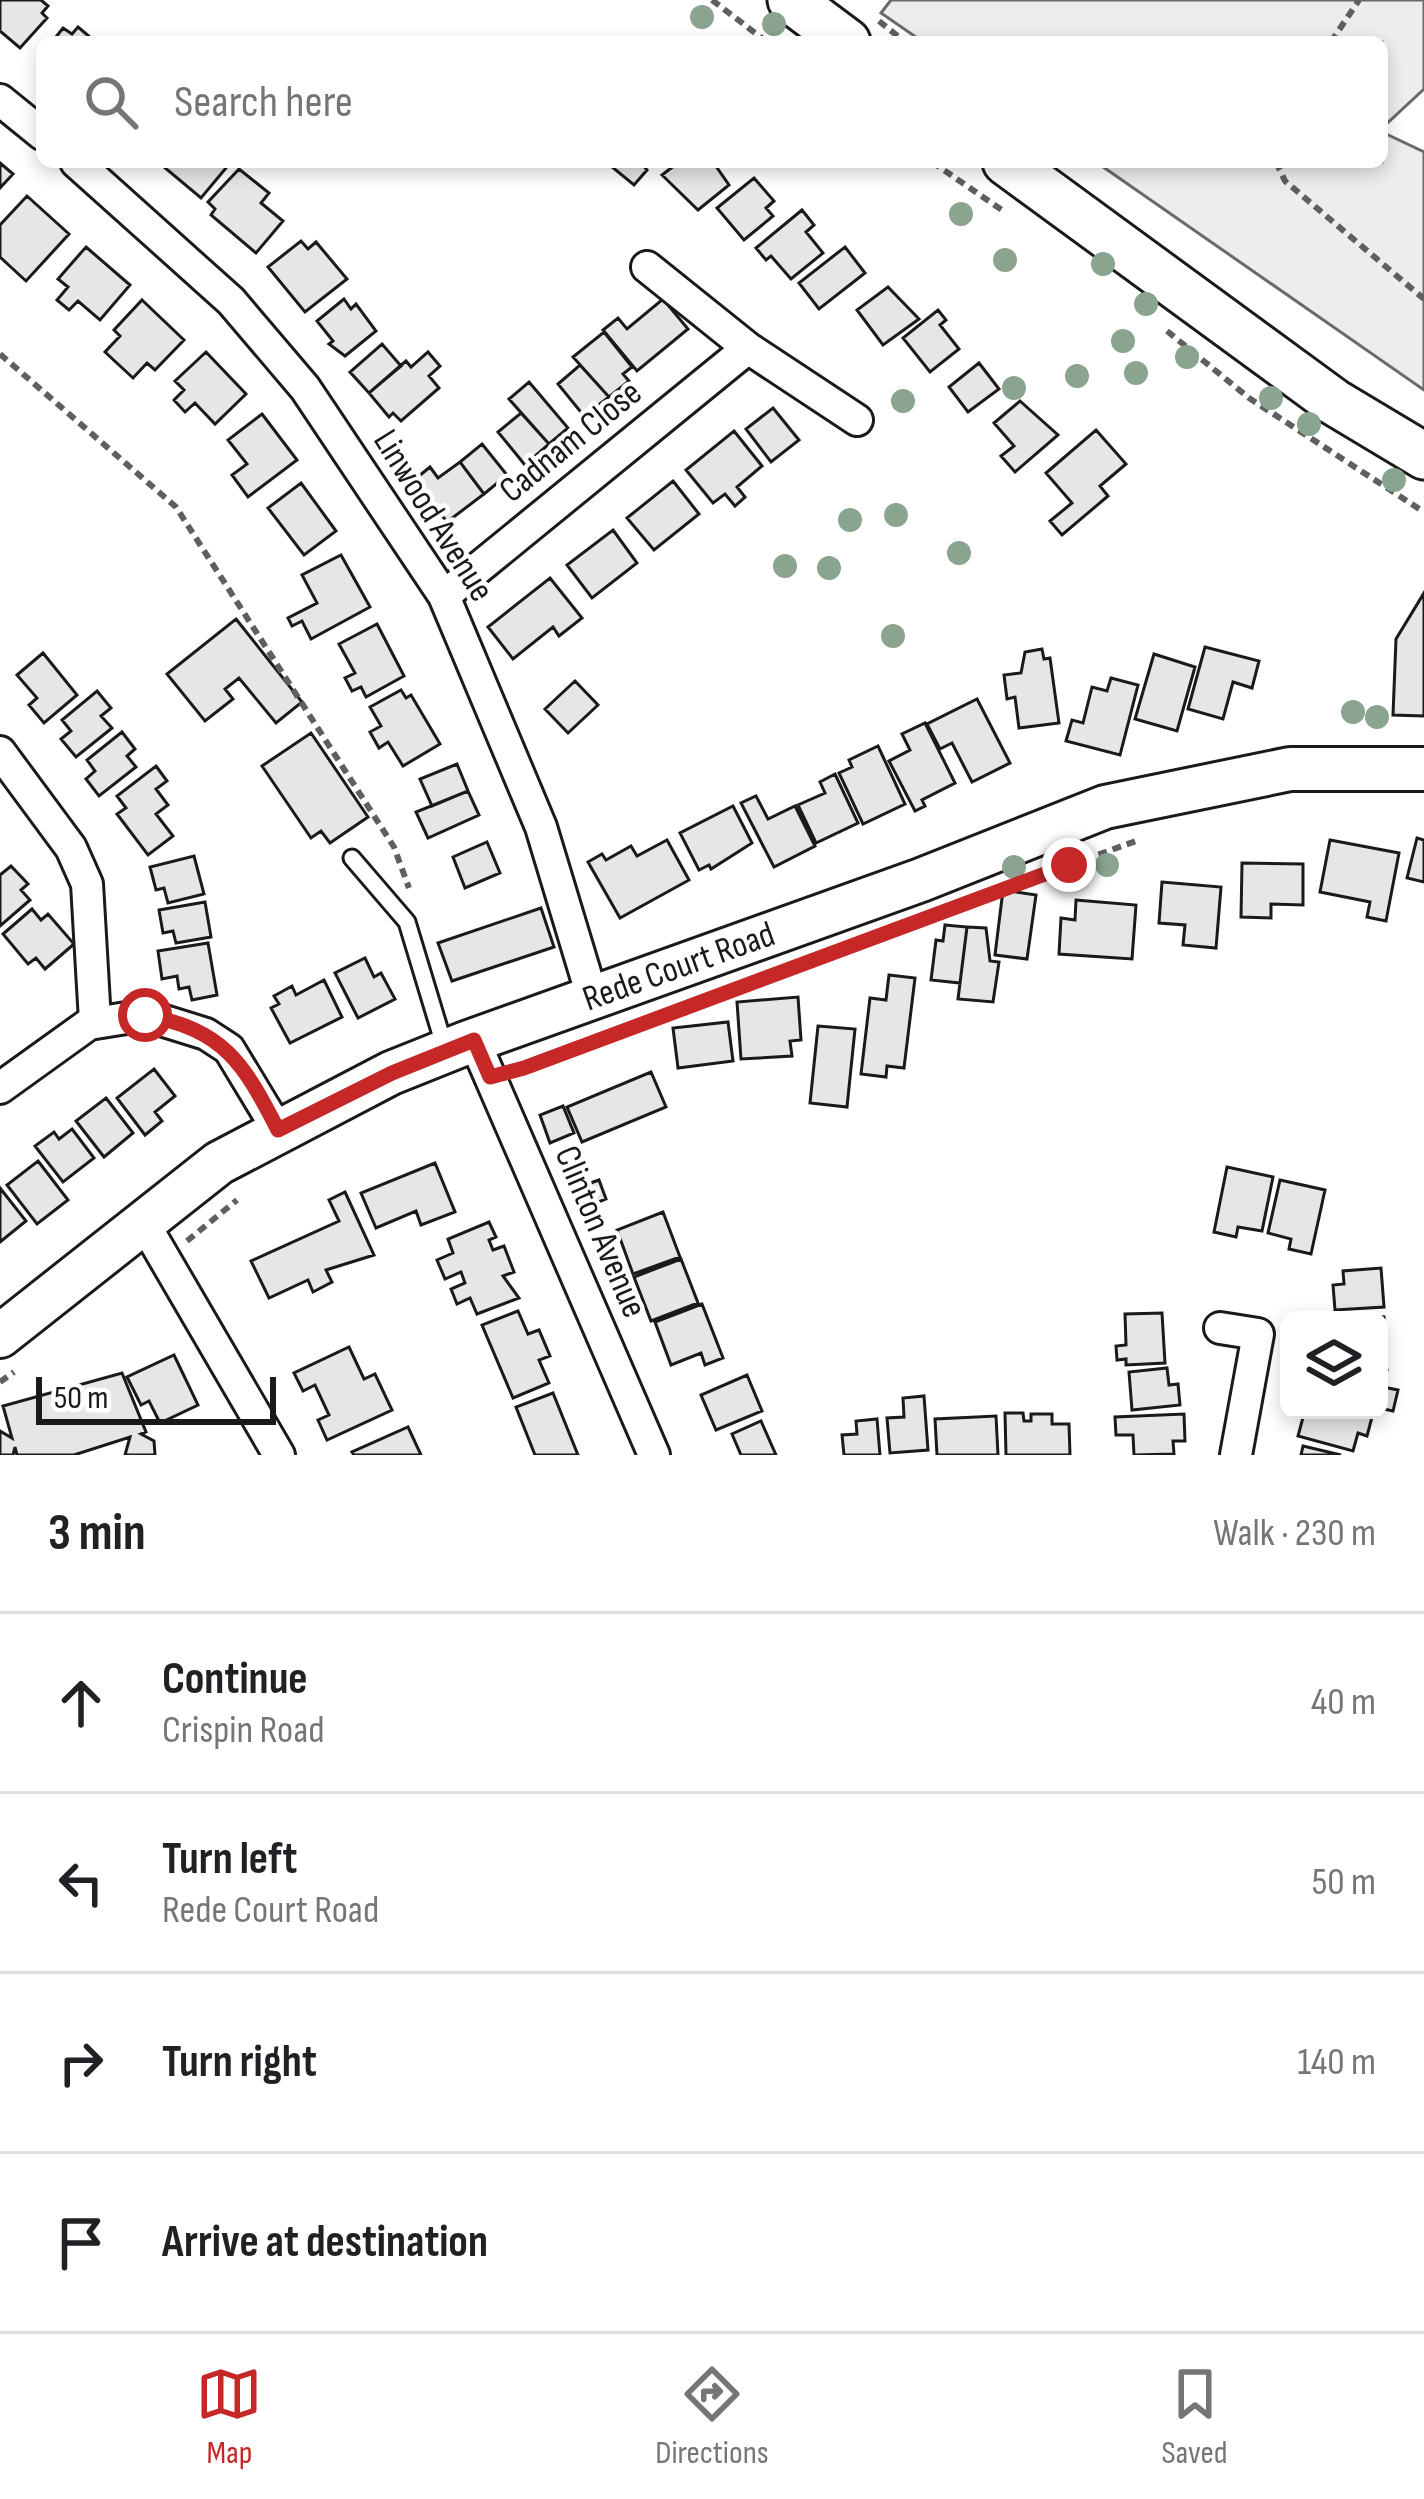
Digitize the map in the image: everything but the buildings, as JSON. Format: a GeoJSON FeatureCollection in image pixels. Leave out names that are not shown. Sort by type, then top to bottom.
{"type":"FeatureCollection","features":[{"type":"Feature","properties":{"kind":"main road"},"geometry":{"type":"LineString","coordinates":[[791,0],[839,36]]}},
{"type":"Feature","properties":{"kind":"main road"},"geometry":{"type":"LineString","coordinates":[[1014,168],[1334,402],[1424,456]]}},
{"type":"Feature","properties":{"kind":"main road","name":"Rede Court Road"},"geometry":{"type":"LineString","coordinates":[[16,1348],[142,1220],[219,1163],[278,1130],[470,1056],[592,996],[921,880],[1105,807],[1290,769],[1424,770]]}},
{"type":"Feature","properties":{"kind":"street"},"geometry":{"type":"LineString","coordinates":[[0,100],[36,129]]}},
{"type":"Feature","properties":{"kind":"street","name":"Linwood Avenue"},"geometry":{"type":"LineString","coordinates":[[83,168],[231,301],[304,388],[444,596],[541,827],[592,996]]}},
{"type":"Feature","properties":{"kind":"street"},"geometry":{"type":"LineString","coordinates":[[647,267],[748,348],[857,420]]}},
{"type":"Feature","properties":{"kind":"street","name":"Cadnam Close"},"geometry":{"type":"LineString","coordinates":[[444,596],[748,348]]}},
{"type":"Feature","properties":{"kind":"street"},"geometry":{"type":"LineString","coordinates":[[0,752],[71,848],[87,884],[95,1022]]}},
{"type":"Feature","properties":{"kind":"street"},"geometry":{"type":"LineString","coordinates":[[0,1088],[95,1022],[145,1015],[215,1038],[239,1061],[278,1130]]}},
{"type":"Feature","properties":{"kind":"street","name":"Clinton Avenue"},"geometry":{"type":"LineString","coordinates":[[470,1056],[654,1455]]}},
{"type":"Feature","properties":{"kind":"street"},"geometry":{"type":"LineString","coordinates":[[142,1220],[279,1455]]}},
{"type":"Feature","properties":{"kind":"street"},"geometry":{"type":"LineString","coordinates":[[1220,1328],[1258,1334],[1236,1455]]}},
{"type":"Feature","properties":{"kind":"lane"},"geometry":{"type":"LineString","coordinates":[[352,857],[407,922],[470,1056]]}},
{"type":"Feature","properties":{"kind":"path"},"geometry":{"type":"LineString","coordinates":[[712,0],[759,36]]}},
{"type":"Feature","properties":{"kind":"path"},"geometry":{"type":"LineString","coordinates":[[1334,36],[1359,0]]}},
{"type":"Feature","properties":{"kind":"path"},"geometry":{"type":"LineString","coordinates":[[1279,168],[1286,182],[1424,299]]}},
{"type":"Feature","properties":{"kind":"path"},"geometry":{"type":"LineString","coordinates":[[0,354],[176,507],[394,847],[416,906]]}},
{"type":"Feature","properties":{"kind":"path"},"geometry":{"type":"LineString","coordinates":[[1030,880],[1146,838]]}},
{"type":"Feature","properties":{"kind":"path"},"geometry":{"type":"LineString","coordinates":[[470,1056],[672,1012]]}},
{"type":"Feature","properties":{"kind":"path"},"geometry":{"type":"LineString","coordinates":[[164,1258],[247,1191]]}},
{"type":"Feature","properties":{"kind":"path"},"geometry":{"type":"LineString","coordinates":[[0,1382],[16,1348]]}},
{"type":"Feature","properties":{"kind":"shaded area"},"geometry":{"type":"Polygon","coordinates":[[[891,0],[1424,0],[1424,89],[1388,122],[1388,36],[914,36],[881,13],[891,0]]]}},
{"type":"Feature","properties":{"kind":"shaded area"},"geometry":{"type":"Polygon","coordinates":[[[1388,135],[1424,152],[1424,390],[1105,168],[1388,168],[1388,135]]]}},
{"type":"Feature","properties":{"kind":"route"},"geometry":{"type":"LineString","coordinates":[[145,1015],[206,1034],[229,1049],[278,1130],[392,1073],[474,1040],[490,1077],[524,1068],[1069,865]]}}]}
